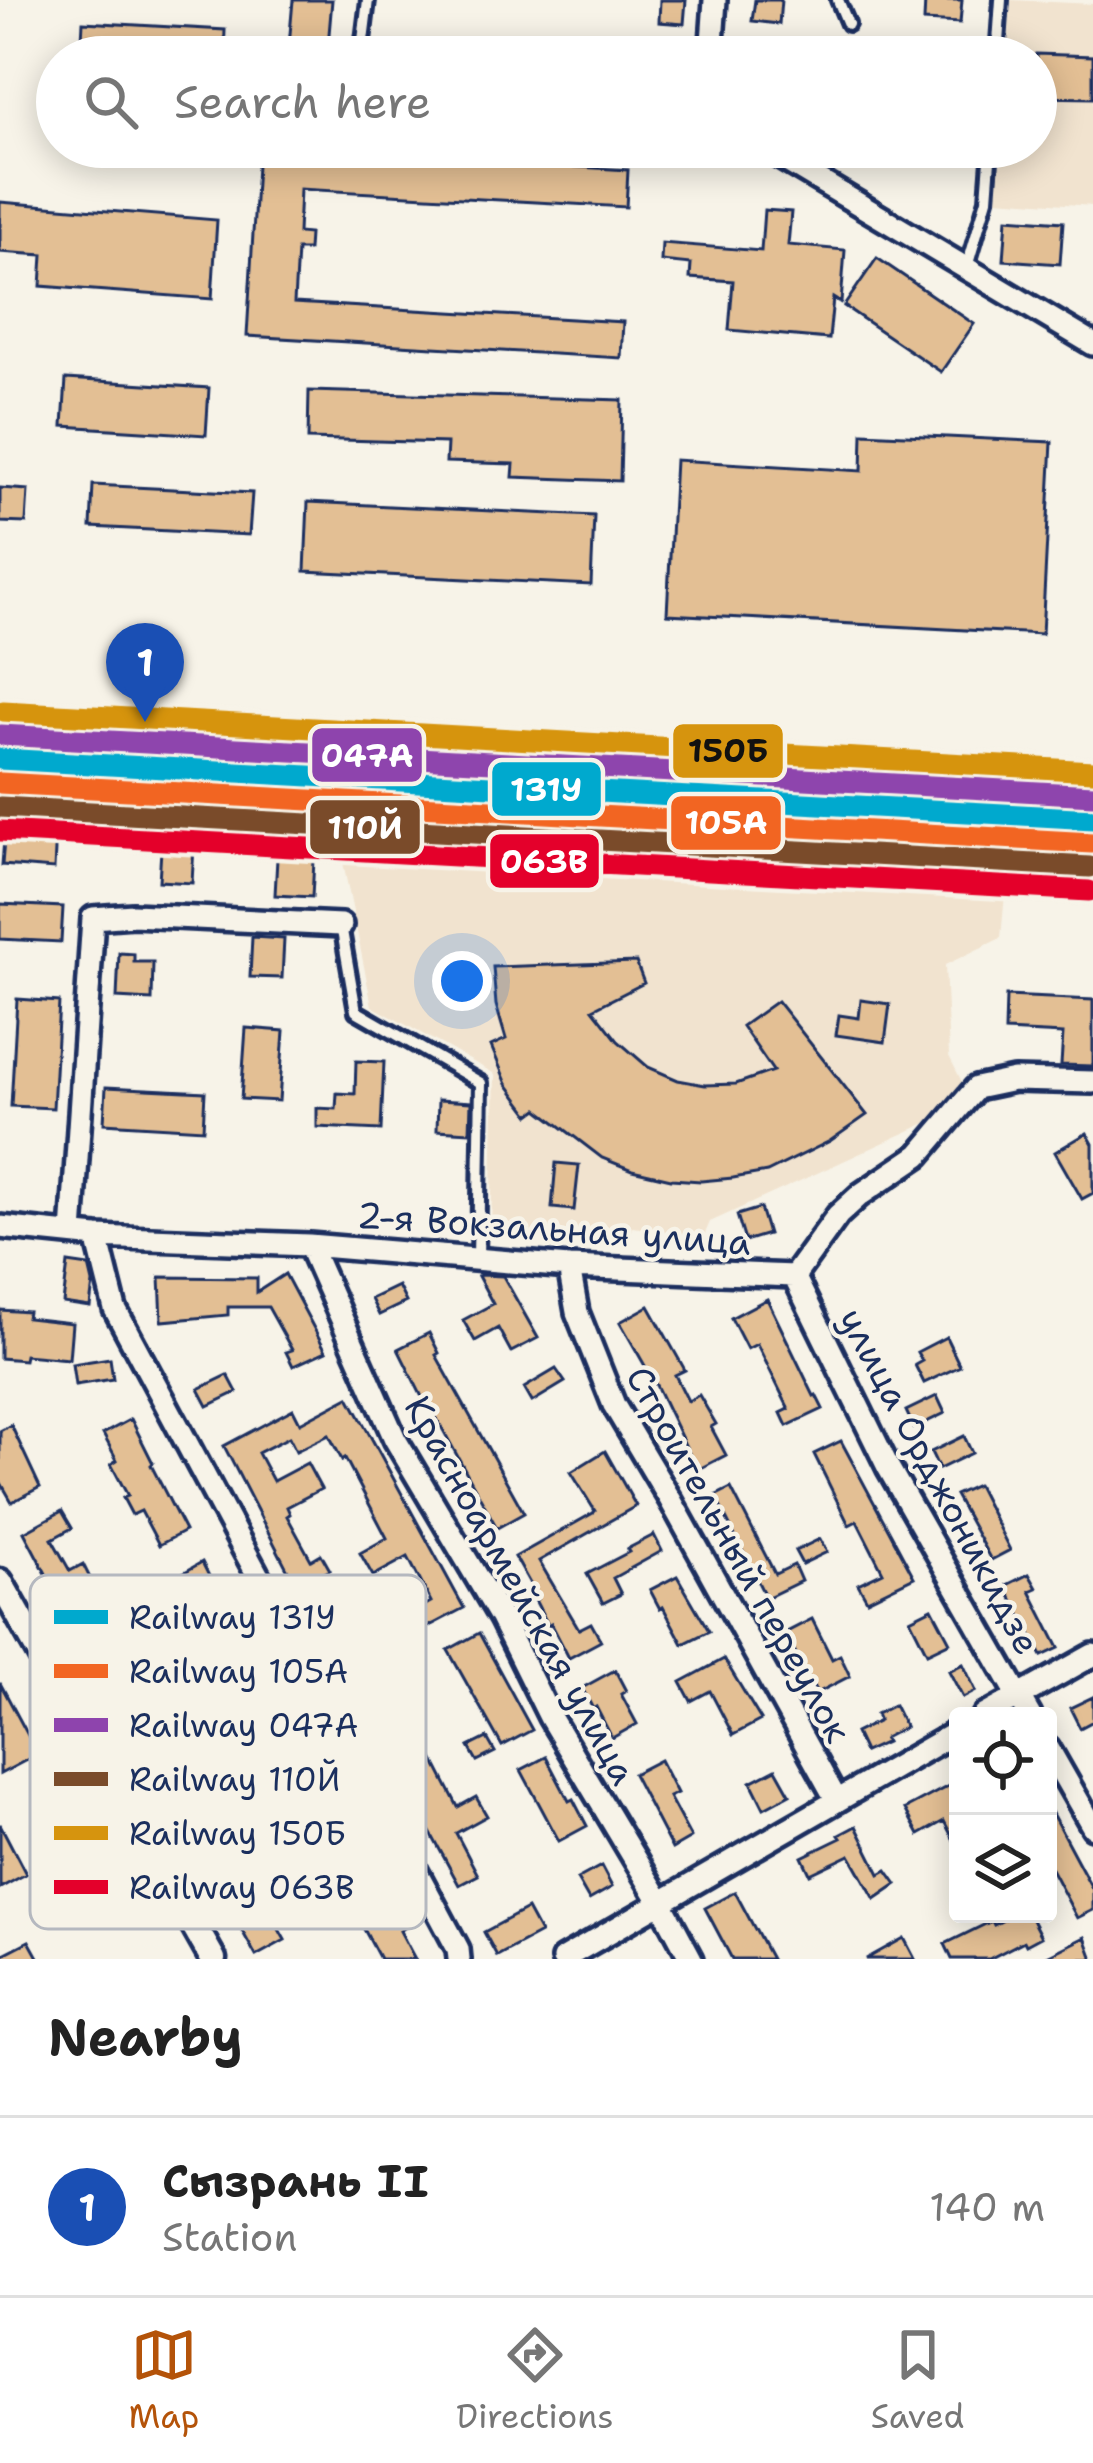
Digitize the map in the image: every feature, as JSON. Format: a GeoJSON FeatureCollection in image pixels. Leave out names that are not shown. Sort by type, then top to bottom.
{"type":"FeatureCollection","features":[{"type":"Feature","properties":{"kind":"street"},"geometry":{"type":"LineString","coordinates":[[712,36],[715,0]]}},
{"type":"Feature","properties":{"kind":"street"},"geometry":{"type":"LineString","coordinates":[[799,168],[1093,344]]}},
{"type":"Feature","properties":{"kind":"street"},"geometry":{"type":"LineString","coordinates":[[72,1234],[92,918],[133,915],[340,925]]}},
{"type":"Feature","properties":{"kind":"street","name":"2-я Вокзальная улица"},"geometry":{"type":"LineString","coordinates":[[0,1227],[97,1238],[309,1245],[569,1267],[794,1276],[838,1215],[919,1155],[976,1088],[1014,1080],[1093,1082]]}},
{"type":"Feature","properties":{"kind":"street"},"geometry":{"type":"LineString","coordinates":[[97,1238],[116,1310],[258,1575]]}},
{"type":"Feature","properties":{"kind":"street","name":"Красноармейская улица"},"geometry":{"type":"LineString","coordinates":[[309,1245],[395,1439],[691,1959]]}},
{"type":"Feature","properties":{"kind":"street","name":"Строительный переулок"},"geometry":{"type":"LineString","coordinates":[[569,1267],[577,1312],[614,1406],[837,1801]]}},
{"type":"Feature","properties":{"kind":"street","name":"улица Орджоникидзе"},"geometry":{"type":"LineString","coordinates":[[794,1276],[888,1467],[1024,1706]]}},
{"type":"Feature","properties":{"kind":"street"},"geometry":{"type":"LineString","coordinates":[[0,1582],[30,1635]]}},
{"type":"Feature","properties":{"kind":"street"},"geometry":{"type":"LineString","coordinates":[[1024,1706],[1093,1655]]}},
{"type":"Feature","properties":{"kind":"street"},"geometry":{"type":"LineString","coordinates":[[563,1959],[949,1736]]}},
{"type":"Feature","properties":{"kind":"street"},"geometry":{"type":"LineString","coordinates":[[1057,1764],[1093,1827]]}},
{"type":"Feature","properties":{"kind":"street"},"geometry":{"type":"LineString","coordinates":[[426,1888],[458,1948],[459,1959]]}},
{"type":"Feature","properties":{"kind":"street"},"geometry":{"type":"LineString","coordinates":[[196,1929],[213,1959]]}},
{"type":"Feature","properties":{"kind":"lane"},"geometry":{"type":"LineString","coordinates":[[364,36],[368,0]]}},
{"type":"Feature","properties":{"kind":"lane"},"geometry":{"type":"LineString","coordinates":[[838,0],[848,24]]}},
{"type":"Feature","properties":{"kind":"lane"},"geometry":{"type":"LineString","coordinates":[[998,36],[1001,0]]}},
{"type":"Feature","properties":{"kind":"lane"},"geometry":{"type":"LineString","coordinates":[[967,267],[987,199],[989,168]]}},
{"type":"Feature","properties":{"kind":"lane"},"geometry":{"type":"LineString","coordinates":[[340,925],[356,1011],[481,1083],[478,1259]]}},
{"type":"Feature","properties":{"kind":"shaded area"},"geometry":{"type":"Polygon","coordinates":[[[1011,0],[1093,4],[1093,206],[996,199],[998,168],[1057,168],[1057,36],[1008,36],[1011,0]]]}},
{"type":"Feature","properties":{"kind":"shaded area"},"geometry":{"type":"Polygon","coordinates":[[[583,826],[936,847],[1005,894],[1001,938],[945,965],[949,1056],[965,1088],[946,1114],[710,1222],[704,1236],[632,1227],[629,1236],[613,1234],[608,1240],[491,1230],[495,1074],[372,1006],[337,833],[583,826]]]}},
{"type":"Feature","properties":{"kind":"building"},"geometry":{"type":"Polygon","coordinates":[[[293,0],[332,0],[329,36],[290,36],[293,0]]]}},
{"type":"Feature","properties":{"kind":"building"},"geometry":{"type":"Polygon","coordinates":[[[660,0],[686,0],[684,24],[659,22],[660,0]]]}},
{"type":"Feature","properties":{"kind":"building"},"geometry":{"type":"Polygon","coordinates":[[[755,0],[781,0],[779,24],[752,21],[755,0]]]}},
{"type":"Feature","properties":{"kind":"building"},"geometry":{"type":"Polygon","coordinates":[[[925,0],[962,0],[960,23],[924,21],[925,0]]]}},
{"type":"Feature","properties":{"kind":"building"},"geometry":{"type":"Polygon","coordinates":[[[83,22],[225,30],[225,36],[82,36],[83,22]]]}},
{"type":"Feature","properties":{"kind":"building"},"geometry":{"type":"Polygon","coordinates":[[[1057,55],[1093,56],[1093,98],[1057,97],[1057,55]]]}},
{"type":"Feature","properties":{"kind":"building"},"geometry":{"type":"Polygon","coordinates":[[[257,168],[628,170],[626,207],[300,189],[298,233],[309,234],[308,250],[297,250],[294,303],[623,322],[621,358],[247,336],[257,168]]]}},
{"type":"Feature","properties":{"kind":"building"},"geometry":{"type":"Polygon","coordinates":[[[0,202],[217,220],[212,299],[41,286],[43,255],[0,252],[0,202]]]}},
{"type":"Feature","properties":{"kind":"building"},"geometry":{"type":"Polygon","coordinates":[[[764,210],[791,212],[788,245],[845,250],[841,303],[833,298],[829,339],[729,330],[733,281],[690,278],[691,264],[661,261],[662,243],[761,251],[764,210]]]}},
{"type":"Feature","properties":{"kind":"building"},"geometry":{"type":"Polygon","coordinates":[[[1007,218],[1063,222],[1060,264],[1004,260],[1007,218]]]}},
{"type":"Feature","properties":{"kind":"building"},"geometry":{"type":"Polygon","coordinates":[[[877,258],[974,324],[941,372],[844,306],[877,258]]]}},
{"type":"Feature","properties":{"kind":"building"},"geometry":{"type":"Polygon","coordinates":[[[66,379],[209,388],[206,435],[63,426],[66,379]]]}},
{"type":"Feature","properties":{"kind":"building"},"geometry":{"type":"Polygon","coordinates":[[[309,391],[622,400],[620,481],[513,477],[514,464],[446,462],[447,443],[308,439],[309,391]]]}},
{"type":"Feature","properties":{"kind":"building"},"geometry":{"type":"Polygon","coordinates":[[[863,433],[1052,442],[1042,634],[667,614],[675,460],[862,471],[863,433]]]}},
{"type":"Feature","properties":{"kind":"building"},"geometry":{"type":"Polygon","coordinates":[[[93,485],[252,493],[249,535],[91,527],[93,485]]]}},
{"type":"Feature","properties":{"kind":"building"},"geometry":{"type":"Polygon","coordinates":[[[0,488],[28,490],[26,523],[0,522],[0,488]]]}},
{"type":"Feature","properties":{"kind":"building"},"geometry":{"type":"Polygon","coordinates":[[[308,502],[594,516],[591,585],[305,571],[308,502]]]}},
{"type":"Feature","properties":{"kind":"building"},"geometry":{"type":"Polygon","coordinates":[[[111,822],[195,827],[192,883],[159,881],[161,850],[110,847],[111,822]]]}},
{"type":"Feature","properties":{"kind":"building"},"geometry":{"type":"Polygon","coordinates":[[[5,826],[56,830],[54,869],[2,865],[5,826]]]}},
{"type":"Feature","properties":{"kind":"building"},"geometry":{"type":"Polygon","coordinates":[[[590,830],[591,880],[505,881],[504,832],[590,830]]]}},
{"type":"Feature","properties":{"kind":"building"},"geometry":{"type":"Polygon","coordinates":[[[278,840],[315,842],[312,897],[275,895],[278,840]]]}},
{"type":"Feature","properties":{"kind":"building"},"geometry":{"type":"Polygon","coordinates":[[[0,904],[63,907],[61,942],[0,939],[0,904]]]}},
{"type":"Feature","properties":{"kind":"building"},"geometry":{"type":"Polygon","coordinates":[[[252,937],[284,939],[282,978],[250,977],[252,937]]]}},
{"type":"Feature","properties":{"kind":"building"},"geometry":{"type":"Polygon","coordinates":[[[119,953],[134,954],[134,962],[153,962],[152,1000],[117,998],[119,953]]]}},
{"type":"Feature","properties":{"kind":"building"},"geometry":{"type":"Polygon","coordinates":[[[636,962],[644,983],[593,1009],[618,1041],[648,1067],[705,1085],[736,1084],[773,1071],[742,1026],[777,1001],[867,1115],[830,1141],[767,1172],[701,1181],[632,1170],[602,1158],[538,1109],[530,1115],[507,1084],[491,1046],[506,1039],[496,1005],[493,967],[636,962]]]}},
{"type":"Feature","properties":{"kind":"building"},"geometry":{"type":"Polygon","coordinates":[[[1006,996],[1093,1000],[1093,1066],[1061,1065],[1063,1034],[1005,1031],[1006,996]]]}},
{"type":"Feature","properties":{"kind":"building"},"geometry":{"type":"Polygon","coordinates":[[[17,999],[59,1002],[53,1108],[11,1106],[17,999]]]}},
{"type":"Feature","properties":{"kind":"building"},"geometry":{"type":"Polygon","coordinates":[[[861,1000],[890,1004],[885,1042],[836,1035],[839,1015],[859,1018],[861,1000]]]}},
{"type":"Feature","properties":{"kind":"building"},"geometry":{"type":"Polygon","coordinates":[[[246,1028],[284,1031],[279,1101],[241,1099],[246,1028]]]}},
{"type":"Feature","properties":{"kind":"building"},"geometry":{"type":"Polygon","coordinates":[[[356,1061],[384,1062],[381,1130],[317,1127],[317,1108],[336,1109],[337,1093],[355,1094],[356,1061]]]}},
{"type":"Feature","properties":{"kind":"building"},"geometry":{"type":"Polygon","coordinates":[[[106,1087],[205,1092],[203,1129],[104,1123],[106,1087]]]}},
{"type":"Feature","properties":{"kind":"building"},"geometry":{"type":"Polygon","coordinates":[[[438,1100],[471,1102],[470,1132],[437,1130],[438,1100]]]}},
{"type":"Feature","properties":{"kind":"building"},"geometry":{"type":"Polygon","coordinates":[[[1087,1133],[1093,1144],[1093,1193],[1082,1199],[1055,1152],[1087,1133]]]}},
{"type":"Feature","properties":{"kind":"building"},"geometry":{"type":"Polygon","coordinates":[[[556,1163],[579,1165],[574,1210],[552,1208],[556,1163]]]}},
{"type":"Feature","properties":{"kind":"building"},"geometry":{"type":"Polygon","coordinates":[[[760,1208],[768,1234],[745,1241],[737,1215],[760,1208]]]}},
{"type":"Feature","properties":{"kind":"building"},"geometry":{"type":"Polygon","coordinates":[[[68,1263],[89,1266],[90,1307],[63,1303],[68,1263]]]}},
{"type":"Feature","properties":{"kind":"building"},"geometry":{"type":"Polygon","coordinates":[[[285,1274],[326,1351],[293,1366],[286,1352],[292,1350],[268,1307],[228,1307],[228,1315],[162,1321],[160,1277],[257,1278],[257,1292],[285,1274]]]}},
{"type":"Feature","properties":{"kind":"building"},"geometry":{"type":"Polygon","coordinates":[[[481,1275],[503,1276],[538,1338],[511,1352],[498,1328],[475,1341],[463,1320],[493,1304],[481,1275]]]}},
{"type":"Feature","properties":{"kind":"building"},"geometry":{"type":"Polygon","coordinates":[[[398,1286],[406,1302],[379,1315],[371,1299],[398,1286]]]}},
{"type":"Feature","properties":{"kind":"building"},"geometry":{"type":"Polygon","coordinates":[[[767,1299],[823,1409],[787,1426],[781,1413],[789,1409],[757,1344],[747,1349],[731,1318],[767,1299]]]}},
{"type":"Feature","properties":{"kind":"building"},"geometry":{"type":"Polygon","coordinates":[[[649,1306],[685,1370],[675,1375],[688,1401],[699,1395],[716,1424],[711,1427],[726,1455],[697,1470],[620,1322],[649,1306]]]}},
{"type":"Feature","properties":{"kind":"building"},"geometry":{"type":"Polygon","coordinates":[[[0,1310],[72,1323],[69,1359],[0,1358],[0,1310]]]}},
{"type":"Feature","properties":{"kind":"building"},"geometry":{"type":"Polygon","coordinates":[[[429,1333],[436,1355],[524,1513],[497,1528],[398,1349],[429,1333]]]}},
{"type":"Feature","properties":{"kind":"building"},"geometry":{"type":"Polygon","coordinates":[[[946,1337],[960,1366],[924,1383],[915,1365],[922,1361],[917,1352],[946,1337]]]}},
{"type":"Feature","properties":{"kind":"building"},"geometry":{"type":"Polygon","coordinates":[[[110,1358],[113,1379],[75,1385],[72,1364],[110,1358]]]}},
{"type":"Feature","properties":{"kind":"building"},"geometry":{"type":"Polygon","coordinates":[[[556,1369],[565,1382],[532,1402],[524,1388],[556,1369]]]}},
{"type":"Feature","properties":{"kind":"building"},"geometry":{"type":"Polygon","coordinates":[[[228,1375],[237,1392],[208,1406],[199,1389],[228,1375]]]}},
{"type":"Feature","properties":{"kind":"building"},"geometry":{"type":"Polygon","coordinates":[[[937,1396],[945,1413],[914,1428],[906,1411],[937,1396]]]}},
{"type":"Feature","properties":{"kind":"building"},"geometry":{"type":"Polygon","coordinates":[[[349,1397],[464,1608],[426,1628],[426,1605],[431,1602],[426,1575],[417,1575],[408,1557],[372,1575],[360,1553],[387,1538],[329,1435],[296,1451],[289,1437],[258,1453],[273,1481],[307,1463],[321,1489],[287,1507],[287,1516],[311,1560],[321,1554],[330,1570],[321,1575],[290,1575],[224,1446],[293,1409],[300,1423],[349,1397]]]}},
{"type":"Feature","properties":{"kind":"building"},"geometry":{"type":"Polygon","coordinates":[[[131,1419],[185,1531],[159,1545],[141,1511],[132,1515],[123,1498],[128,1496],[111,1464],[117,1460],[103,1434],[131,1419]]]}},
{"type":"Feature","properties":{"kind":"building"},"geometry":{"type":"Polygon","coordinates":[[[11,1425],[40,1487],[12,1502],[0,1481],[0,1431],[11,1425]]]}},
{"type":"Feature","properties":{"kind":"building"},"geometry":{"type":"Polygon","coordinates":[[[964,1436],[972,1453],[939,1469],[931,1452],[964,1436]]]}},
{"type":"Feature","properties":{"kind":"building"},"geometry":{"type":"Polygon","coordinates":[[[841,1441],[914,1577],[867,1600],[858,1584],[883,1572],[857,1521],[849,1525],[814,1454],[841,1441]]]}},
{"type":"Feature","properties":{"kind":"building"},"geometry":{"type":"Polygon","coordinates":[[[605,1451],[636,1506],[539,1561],[579,1629],[591,1623],[601,1641],[569,1658],[515,1557],[595,1511],[571,1472],[605,1451]]]}},
{"type":"Feature","properties":{"kind":"building"},"geometry":{"type":"Polygon","coordinates":[[[977,1485],[1010,1550],[991,1560],[955,1495],[977,1485]]]}},
{"type":"Feature","properties":{"kind":"building"},"geometry":{"type":"Polygon","coordinates":[[[731,1488],[775,1574],[794,1565],[801,1581],[766,1598],[715,1496],[731,1488]]]}},
{"type":"Feature","properties":{"kind":"building"},"geometry":{"type":"Polygon","coordinates":[[[62,1511],[72,1528],[52,1539],[70,1571],[83,1564],[88,1575],[47,1575],[24,1532],[62,1511]]]}},
{"type":"Feature","properties":{"kind":"building"},"geometry":{"type":"Polygon","coordinates":[[[654,1535],[662,1551],[613,1578],[621,1594],[603,1603],[587,1574],[654,1535]]]}},
{"type":"Feature","properties":{"kind":"building"},"geometry":{"type":"Polygon","coordinates":[[[820,1539],[827,1552],[802,1564],[795,1551],[820,1539]]]}},
{"type":"Feature","properties":{"kind":"building"},"geometry":{"type":"Polygon","coordinates":[[[202,1562],[208,1575],[179,1575],[202,1562]]]}},
{"type":"Feature","properties":{"kind":"building"},"geometry":{"type":"Polygon","coordinates":[[[1029,1574],[1037,1588],[1030,1591],[1059,1648],[1042,1656],[1005,1586],[1029,1574]]]}},
{"type":"Feature","properties":{"kind":"building"},"geometry":{"type":"Polygon","coordinates":[[[677,1576],[709,1631],[683,1644],[650,1590],[677,1576]]]}},
{"type":"Feature","properties":{"kind":"building"},"geometry":{"type":"Polygon","coordinates":[[[932,1608],[950,1642],[927,1653],[910,1619],[932,1608]]]}},
{"type":"Feature","properties":{"kind":"building"},"geometry":{"type":"Polygon","coordinates":[[[812,1619],[832,1659],[840,1655],[850,1676],[817,1693],[785,1633],[812,1619]]]}},
{"type":"Feature","properties":{"kind":"building"},"geometry":{"type":"Polygon","coordinates":[[[479,1633],[532,1730],[502,1746],[448,1650],[479,1633]]]}},
{"type":"Feature","properties":{"kind":"building"},"geometry":{"type":"Polygon","coordinates":[[[724,1659],[761,1720],[733,1735],[710,1691],[691,1701],[681,1682],[724,1659]]]}},
{"type":"Feature","properties":{"kind":"building"},"geometry":{"type":"Polygon","coordinates":[[[963,1664],[976,1691],[963,1698],[949,1671],[963,1664]]]}},
{"type":"Feature","properties":{"kind":"building"},"geometry":{"type":"Polygon","coordinates":[[[615,1670],[637,1724],[612,1738],[582,1688],[615,1670]]]}},
{"type":"Feature","properties":{"kind":"building"},"geometry":{"type":"Polygon","coordinates":[[[0,1683],[30,1739],[30,1758],[0,1774],[0,1683]]]}},
{"type":"Feature","properties":{"kind":"building"},"geometry":{"type":"Polygon","coordinates":[[[1093,1697],[1093,1721],[1080,1728],[1070,1708],[1093,1697]]]}},
{"type":"Feature","properties":{"kind":"building"},"geometry":{"type":"Polygon","coordinates":[[[894,1705],[905,1727],[864,1752],[855,1733],[879,1721],[876,1714],[894,1705]]]}},
{"type":"Feature","properties":{"kind":"building"},"geometry":{"type":"Polygon","coordinates":[[[487,1738],[495,1752],[477,1761],[469,1747],[487,1738]]]}},
{"type":"Feature","properties":{"kind":"building"},"geometry":{"type":"Polygon","coordinates":[[[426,1744],[458,1807],[476,1797],[487,1816],[456,1833],[478,1875],[459,1885],[426,1824],[426,1744]]]}},
{"type":"Feature","properties":{"kind":"building"},"geometry":{"type":"Polygon","coordinates":[[[546,1757],[587,1826],[559,1841],[521,1770],[546,1757]]]}},
{"type":"Feature","properties":{"kind":"building"},"geometry":{"type":"Polygon","coordinates":[[[660,1760],[677,1793],[669,1797],[691,1838],[672,1849],[633,1774],[660,1760]]]}},
{"type":"Feature","properties":{"kind":"building"},"geometry":{"type":"Polygon","coordinates":[[[776,1769],[790,1794],[764,1808],[751,1782],[776,1769]]]}},
{"type":"Feature","properties":{"kind":"building"},"geometry":{"type":"Polygon","coordinates":[[[949,1786],[949,1831],[944,1821],[919,1835],[905,1809],[949,1786]]]}},
{"type":"Feature","properties":{"kind":"building"},"geometry":{"type":"Polygon","coordinates":[[[1057,1823],[1093,1890],[1093,1910],[1077,1918],[1057,1880],[1057,1823]]]}},
{"type":"Feature","properties":{"kind":"building"},"geometry":{"type":"Polygon","coordinates":[[[0,1824],[26,1874],[0,1888],[0,1824]]]}},
{"type":"Feature","properties":{"kind":"building"},"geometry":{"type":"Polygon","coordinates":[[[856,1826],[880,1874],[887,1870],[897,1884],[875,1899],[850,1855],[810,1874],[802,1857],[856,1826]]]}},
{"type":"Feature","properties":{"kind":"building"},"geometry":{"type":"Polygon","coordinates":[[[601,1866],[612,1887],[589,1900],[577,1879],[601,1866]]]}},
{"type":"Feature","properties":{"kind":"building"},"geometry":{"type":"Polygon","coordinates":[[[735,1892],[771,1959],[732,1959],[705,1908],[735,1892]]]}},
{"type":"Feature","properties":{"kind":"building"},"geometry":{"type":"Polygon","coordinates":[[[527,1909],[540,1933],[497,1956],[484,1932],[527,1909]]]}},
{"type":"Feature","properties":{"kind":"building"},"geometry":{"type":"Polygon","coordinates":[[[988,1923],[1034,1923],[1041,1937],[989,1959],[952,1959],[945,1944],[988,1923]]]}},
{"type":"Feature","properties":{"kind":"building"},"geometry":{"type":"Polygon","coordinates":[[[241,1929],[279,1929],[285,1940],[256,1956],[241,1929]]]}},
{"type":"Feature","properties":{"kind":"building"},"geometry":{"type":"Polygon","coordinates":[[[364,1929],[403,1929],[415,1959],[380,1959],[364,1929]]]}},
{"type":"Feature","properties":{"kind":"building"},"geometry":{"type":"Polygon","coordinates":[[[1085,1937],[1093,1959],[1041,1959],[1085,1937]]]}},
{"type":"Feature","properties":{"kind":"building"},"geometry":{"type":"Polygon","coordinates":[[[904,1938],[915,1959],[866,1959],[904,1938]]]}},
{"type":"Feature","properties":{"kind":"building"},"geometry":{"type":"Polygon","coordinates":[[[29,1941],[39,1959],[0,1959],[0,1956],[29,1941]]]}},
{"type":"Feature","properties":{"kind":"rail line","name":"150Б"},"geometry":{"type":"LineString","coordinates":[[3,711],[1093,771]]}},
{"type":"Feature","properties":{"kind":"rail line","name":"047А"},"geometry":{"type":"LineString","coordinates":[[1,735],[1093,795]]}},
{"type":"Feature","properties":{"kind":"rail line","name":"131У"},"geometry":{"type":"LineString","coordinates":[[0,759],[1093,819]]}},
{"type":"Feature","properties":{"kind":"rail line","name":"105А"},"geometry":{"type":"LineString","coordinates":[[0,783],[1092,843]]}},
{"type":"Feature","properties":{"kind":"rail line","name":"110Й"},"geometry":{"type":"LineString","coordinates":[[0,807],[1090,867]]}},
{"type":"Feature","properties":{"kind":"rail line","name":"063В"},"geometry":{"type":"LineString","coordinates":[[0,831],[1089,891]]}},
{"type":"Feature","properties":{"kind":"place","name":"Сызрань II"},"geometry":{"type":"Point","coordinates":[145,722]}}]}
